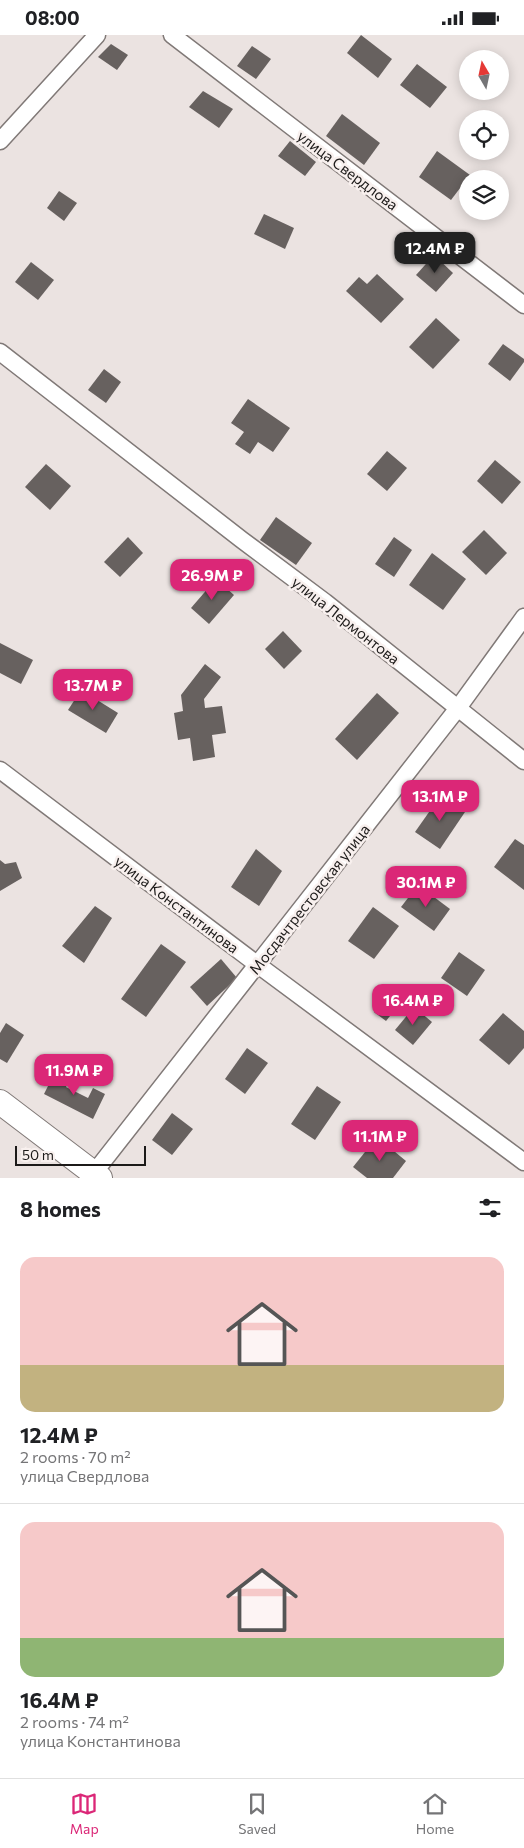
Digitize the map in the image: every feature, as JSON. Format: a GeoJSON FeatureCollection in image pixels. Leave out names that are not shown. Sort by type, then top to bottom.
{"type":"FeatureCollection","features":[{"type":"Feature","properties":{"kind":"main road"},"geometry":{"type":"LineString","coordinates":[[0,1102],[95,1177]]}},
{"type":"Feature","properties":{"kind":"street"},"geometry":{"type":"LineString","coordinates":[[0,141],[97,35]]}},
{"type":"Feature","properties":{"kind":"street","name":"улица Свердлова"},"geometry":{"type":"LineString","coordinates":[[172,35],[524,305]]}},
{"type":"Feature","properties":{"kind":"street","name":"улица Лермонтова"},"geometry":{"type":"LineString","coordinates":[[0,353],[325,602],[524,761]]}},
{"type":"Feature","properties":{"kind":"street","name":"Мосдачтрестовская улица"},"geometry":{"type":"LineString","coordinates":[[95,1177],[458,708],[524,617]]}},
{"type":"Feature","properties":{"kind":"street","name":"улица Константинова"},"geometry":{"type":"LineString","coordinates":[[0,770],[258,965],[524,1162]]}},
{"type":"Feature","properties":{"kind":"building"},"geometry":{"type":"Polygon","coordinates":[[[361,35],[392,59],[378,78],[347,53],[361,35]]]}},
{"type":"Feature","properties":{"kind":"building"},"geometry":{"type":"Polygon","coordinates":[[[111,44],[128,55],[117,70],[98,57],[111,44]]]}},
{"type":"Feature","properties":{"kind":"building"},"geometry":{"type":"Polygon","coordinates":[[[252,46],[271,59],[256,79],[237,66],[252,46]]]}},
{"type":"Feature","properties":{"kind":"building"},"geometry":{"type":"Polygon","coordinates":[[[417,64],[447,87],[430,108],[400,85],[417,64]]]}},
{"type":"Feature","properties":{"kind":"building"},"geometry":{"type":"Polygon","coordinates":[[[203,91],[233,109],[219,128],[189,107],[203,91]]]}},
{"type":"Feature","properties":{"kind":"building"},"geometry":{"type":"Polygon","coordinates":[[[342,114],[380,143],[364,165],[326,136],[342,114]]]}},
{"type":"Feature","properties":{"kind":"building"},"geometry":{"type":"Polygon","coordinates":[[[290,141],[316,162],[305,176],[278,156],[290,141]]]}},
{"type":"Feature","properties":{"kind":"building"},"geometry":{"type":"Polygon","coordinates":[[[437,151],[463,170],[459,170],[459,189],[451,200],[419,177],[437,151]]]}},
{"type":"Feature","properties":{"kind":"building"},"geometry":{"type":"Polygon","coordinates":[[[59,191],[77,203],[64,221],[47,208],[59,191]]]}},
{"type":"Feature","properties":{"kind":"building"},"geometry":{"type":"Polygon","coordinates":[[[264,214],[294,228],[285,249],[254,234],[264,214]]]}},
{"type":"Feature","properties":{"kind":"building"},"geometry":{"type":"Polygon","coordinates":[[[434,255],[453,273],[436,292],[416,275],[434,255]]]}},
{"type":"Feature","properties":{"kind":"building"},"geometry":{"type":"Polygon","coordinates":[[[31,262],[54,280],[38,300],[15,282],[31,262]]]}},
{"type":"Feature","properties":{"kind":"building"},"geometry":{"type":"Polygon","coordinates":[[[377,274],[404,299],[381,323],[346,291],[359,277],[367,284],[377,274]]]}},
{"type":"Feature","properties":{"kind":"building"},"geometry":{"type":"Polygon","coordinates":[[[436,318],[460,340],[433,369],[409,347],[436,318]]]}},
{"type":"Feature","properties":{"kind":"building"},"geometry":{"type":"Polygon","coordinates":[[[503,344],[524,359],[524,362],[510,381],[488,364],[503,344]]]}},
{"type":"Feature","properties":{"kind":"building"},"geometry":{"type":"Polygon","coordinates":[[[104,369],[121,382],[106,403],[88,390],[104,369]]]}},
{"type":"Feature","properties":{"kind":"building"},"geometry":{"type":"Polygon","coordinates":[[[248,399],[290,428],[273,452],[258,442],[250,454],[235,444],[244,432],[231,423],[248,399]]]}},
{"type":"Feature","properties":{"kind":"building"},"geometry":{"type":"Polygon","coordinates":[[[387,451],[407,468],[387,491],[367,474],[387,451]]]}},
{"type":"Feature","properties":{"kind":"building"},"geometry":{"type":"Polygon","coordinates":[[[495,460],[521,482],[502,504],[477,481],[495,460]]]}},
{"type":"Feature","properties":{"kind":"building"},"geometry":{"type":"Polygon","coordinates":[[[46,464],[71,486],[50,510],[25,487],[46,464]]]}},
{"type":"Feature","properties":{"kind":"building"},"geometry":{"type":"Polygon","coordinates":[[[276,517],[312,543],[296,565],[260,540],[276,517]]]}},
{"type":"Feature","properties":{"kind":"building"},"geometry":{"type":"Polygon","coordinates":[[[484,530],[507,553],[486,575],[462,552],[484,530]]]}},
{"type":"Feature","properties":{"kind":"building"},"geometry":{"type":"Polygon","coordinates":[[[128,537],[143,553],[120,577],[104,562],[128,537]]]}},
{"type":"Feature","properties":{"kind":"building"},"geometry":{"type":"Polygon","coordinates":[[[394,537],[412,550],[394,577],[375,564],[394,537]]]}},
{"type":"Feature","properties":{"kind":"building"},"geometry":{"type":"Polygon","coordinates":[[[432,553],[466,579],[443,610],[409,585],[432,553]]]}},
{"type":"Feature","properties":{"kind":"building"},"geometry":{"type":"Polygon","coordinates":[[[216,579],[234,595],[209,624],[191,608],[216,579]]]}},
{"type":"Feature","properties":{"kind":"building"},"geometry":{"type":"Polygon","coordinates":[[[283,631],[302,651],[284,669],[265,649],[283,631]]]}},
{"type":"Feature","properties":{"kind":"building"},"geometry":{"type":"Polygon","coordinates":[[[0,643],[33,660],[21,684],[0,673],[0,643]]]}},
{"type":"Feature","properties":{"kind":"building"},"geometry":{"type":"Polygon","coordinates":[[[205,664],[221,677],[204,699],[205,708],[222,706],[226,733],[212,735],[215,757],[193,761],[190,738],[178,740],[174,713],[183,711],[181,695],[205,664]]]}},
{"type":"Feature","properties":{"kind":"building"},"geometry":{"type":"Polygon","coordinates":[[[81,690],[118,713],[106,733],[68,710],[81,690]]]}},
{"type":"Feature","properties":{"kind":"building"},"geometry":{"type":"Polygon","coordinates":[[[377,693],[399,713],[357,760],[335,739],[377,693]]]}},
{"type":"Feature","properties":{"kind":"building"},"geometry":{"type":"Polygon","coordinates":[[[441,795],[465,812],[440,849],[415,832],[441,795]]]}},
{"type":"Feature","properties":{"kind":"building"},"geometry":{"type":"Polygon","coordinates":[[[515,839],[524,845],[524,890],[494,867],[515,839]]]}},
{"type":"Feature","properties":{"kind":"building"},"geometry":{"type":"Polygon","coordinates":[[[256,849],[282,871],[259,906],[231,887],[256,849]]]}},
{"type":"Feature","properties":{"kind":"building"},"geometry":{"type":"Polygon","coordinates":[[[0,860],[5,864],[16,862],[22,878],[0,891],[0,860]]]}},
{"type":"Feature","properties":{"kind":"building"},"geometry":{"type":"Polygon","coordinates":[[[418,885],[450,909],[434,931],[401,907],[418,885]]]}},
{"type":"Feature","properties":{"kind":"building"},"geometry":{"type":"Polygon","coordinates":[[[95,906],[112,918],[84,963],[62,946],[95,906]]]}},
{"type":"Feature","properties":{"kind":"building"},"geometry":{"type":"Polygon","coordinates":[[[373,907],[399,926],[374,959],[348,941],[373,907]]]}},
{"type":"Feature","properties":{"kind":"building"},"geometry":{"type":"Polygon","coordinates":[[[161,944],[186,962],[146,1017],[121,999],[161,944]]]}},
{"type":"Feature","properties":{"kind":"building"},"geometry":{"type":"Polygon","coordinates":[[[459,952],[485,970],[467,996],[441,978],[459,952]]]}},
{"type":"Feature","properties":{"kind":"building"},"geometry":{"type":"Polygon","coordinates":[[[221,959],[237,978],[207,1006],[190,987],[221,959]]]}},
{"type":"Feature","properties":{"kind":"building"},"geometry":{"type":"Polygon","coordinates":[[[386,997],[398,1006],[386,1021],[374,1012],[386,997]]]}},
{"type":"Feature","properties":{"kind":"building"},"geometry":{"type":"Polygon","coordinates":[[[414,1007],[432,1022],[413,1045],[395,1030],[414,1007]]]}},
{"type":"Feature","properties":{"kind":"building"},"geometry":{"type":"Polygon","coordinates":[[[503,1013],[524,1031],[524,1048],[509,1065],[479,1040],[503,1013]]]}},
{"type":"Feature","properties":{"kind":"building"},"geometry":{"type":"Polygon","coordinates":[[[6,1023],[24,1035],[7,1063],[0,1059],[0,1033],[6,1023]]]}},
{"type":"Feature","properties":{"kind":"building"},"geometry":{"type":"Polygon","coordinates":[[[247,1048],[268,1063],[245,1094],[225,1079],[247,1048]]]}},
{"type":"Feature","properties":{"kind":"building"},"geometry":{"type":"Polygon","coordinates":[[[56,1070],[70,1077],[66,1087],[88,1098],[93,1088],[105,1094],[93,1119],[44,1094],[56,1070]]]}},
{"type":"Feature","properties":{"kind":"building"},"geometry":{"type":"Polygon","coordinates":[[[317,1086],[341,1102],[315,1140],[291,1124],[317,1086]]]}},
{"type":"Feature","properties":{"kind":"building"},"geometry":{"type":"Polygon","coordinates":[[[172,1113],[193,1129],[172,1155],[152,1140],[172,1113]]]}},
{"type":"Feature","properties":{"kind":"building"},"geometry":{"type":"Polygon","coordinates":[[[377,1137],[406,1161],[393,1178],[367,1178],[353,1167],[377,1137]]]}}]}
